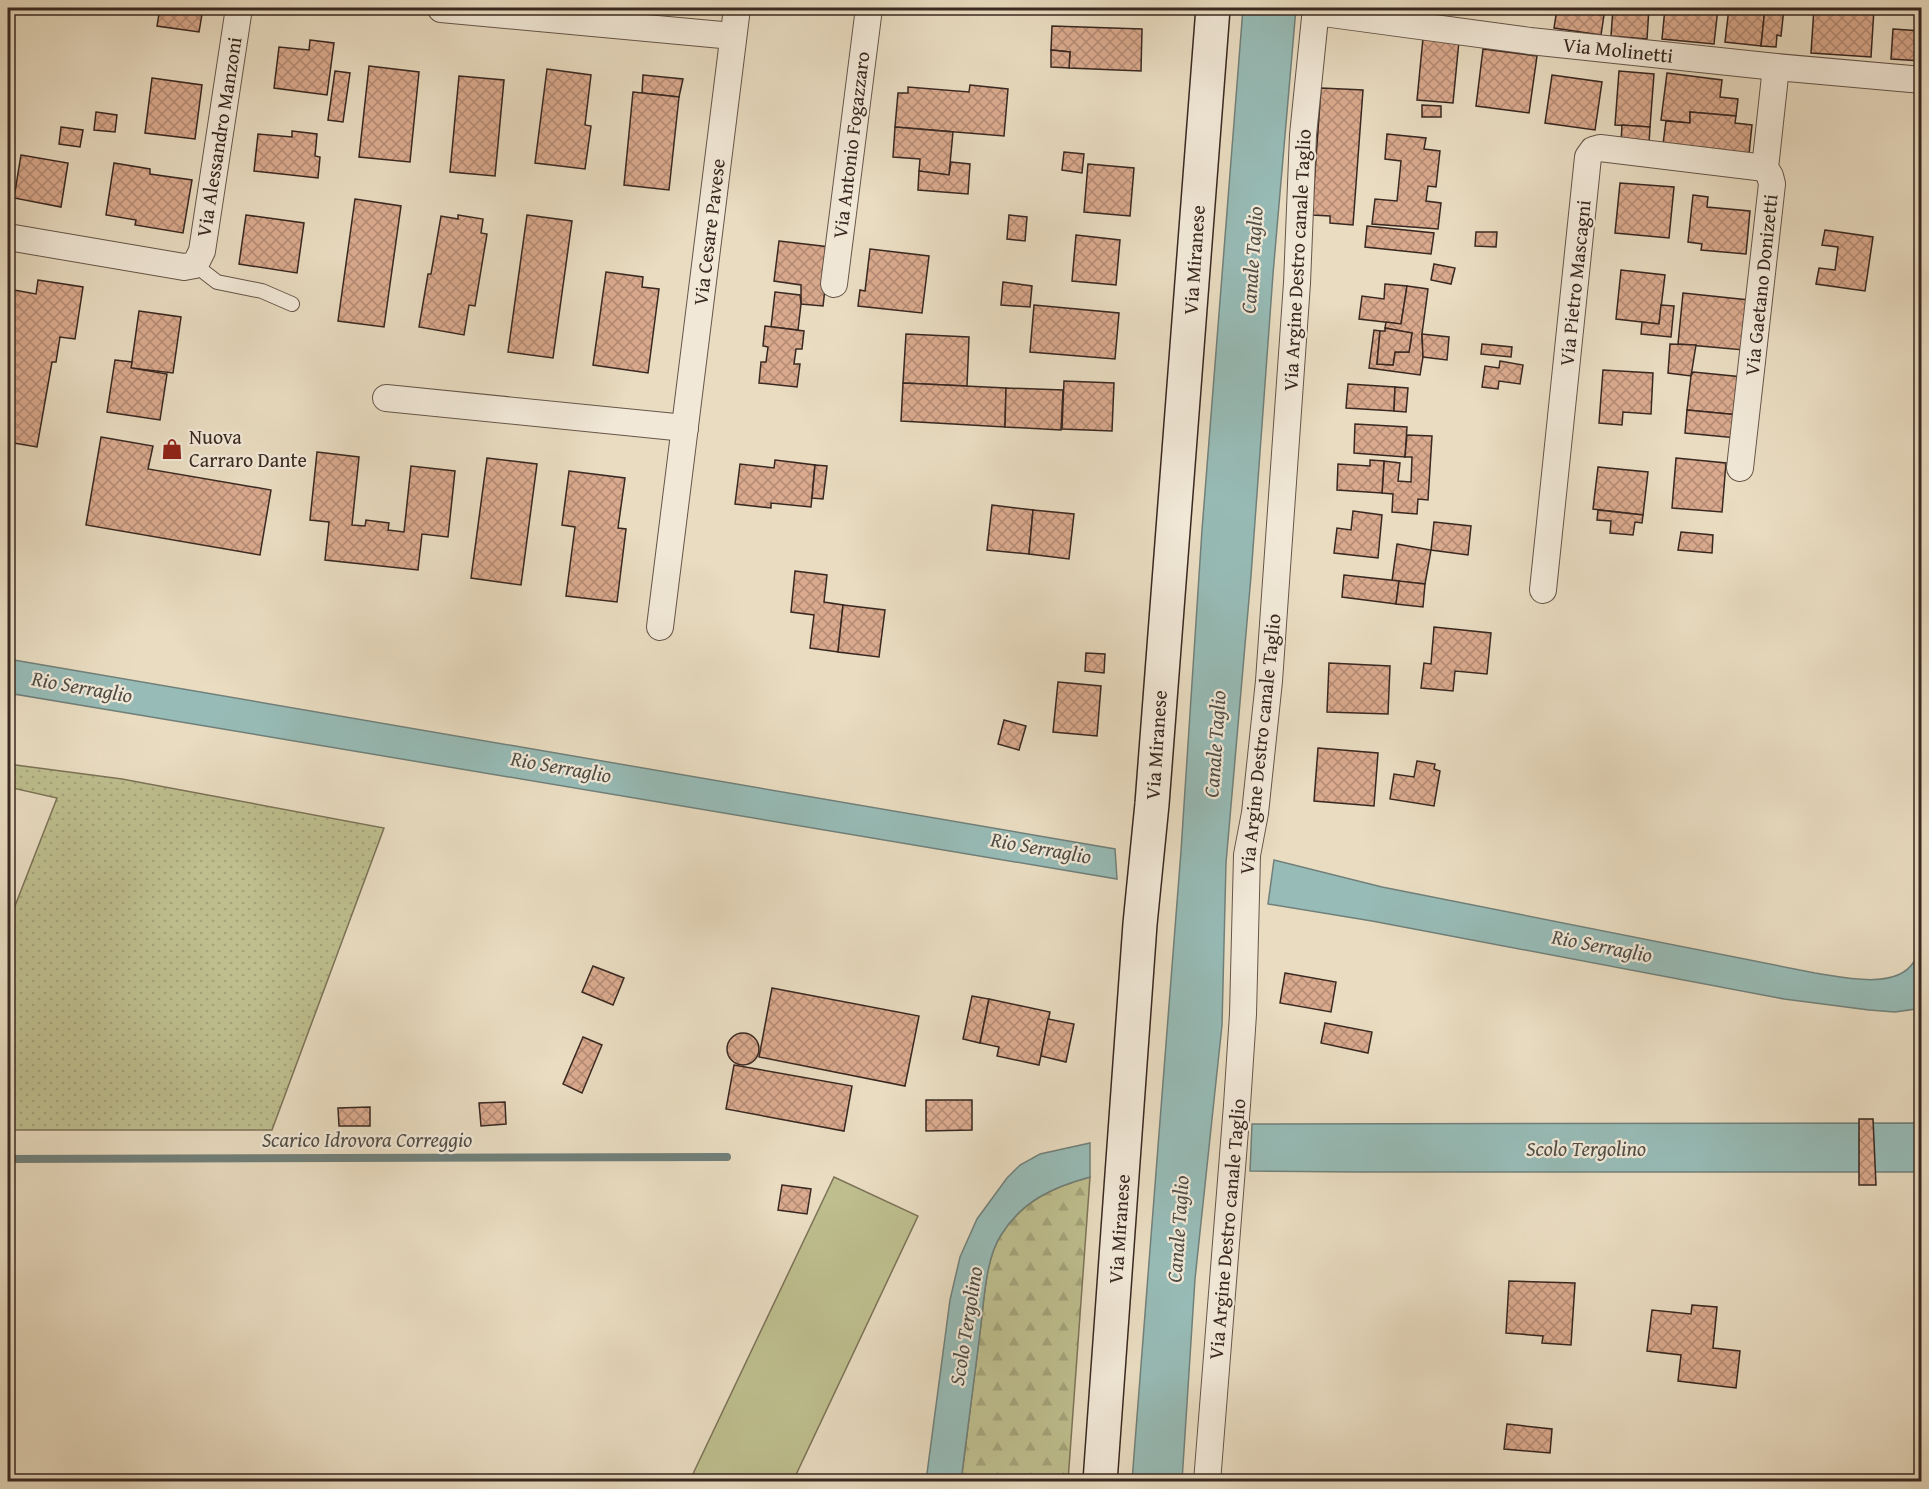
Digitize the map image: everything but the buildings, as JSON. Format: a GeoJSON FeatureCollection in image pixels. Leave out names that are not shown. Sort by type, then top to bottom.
{"type":"FeatureCollection","features":[{"type":"Feature","properties":{"kind":"main road","name":"Via Miranese"},"geometry":{"type":"LineString","coordinates":[[1100,1482],[1140,924],[1152,804],[1213,8]]}},
{"type":"Feature","properties":{"kind":"street","name":"Via Alessandro Manzoni"},"geometry":{"type":"LineString","coordinates":[[195,266],[202,251],[239,8]]}},
{"type":"Feature","properties":{"kind":"street"},"geometry":{"type":"LineString","coordinates":[[435,8],[733,36]]}},
{"type":"Feature","properties":{"kind":"street","name":"Via Cesare Pavese"},"geometry":{"type":"LineString","coordinates":[[660,627],[737,8]]}},
{"type":"Feature","properties":{"kind":"street","name":"Via Antonio Fogazzaro"},"geometry":{"type":"LineString","coordinates":[[834,284],[869,8]]}},
{"type":"Feature","properties":{"kind":"street","name":"Via Molinetti"},"geometry":{"type":"LineString","coordinates":[[1316,10],[1530,41],[1776,68],[1922,80]]}},
{"type":"Feature","properties":{"kind":"street","name":"Via Argine Destro canale Taglio"},"geometry":{"type":"LineString","coordinates":[[1207,1482],[1238,1105],[1243,1014],[1246,864],[1255,813],[1269,681],[1297,283],[1303,135],[1316,10]]}},
{"type":"Feature","properties":{"kind":"street","name":"Via Gaetano Donizetti"},"geometry":{"type":"LineString","coordinates":[[1740,468],[1772,184],[1765,168],[1776,68]]}},
{"type":"Feature","properties":{"kind":"street","name":"Via Pietro Mascagni"},"geometry":{"type":"LineString","coordinates":[[1543,590],[1588,157],[1593,150],[1600,148],[1765,168]]}},
{"type":"Feature","properties":{"kind":"street"},"geometry":{"type":"LineString","coordinates":[[8,237],[184,267],[195,266]]}},
{"type":"Feature","properties":{"kind":"street"},"geometry":{"type":"LineString","coordinates":[[386,398],[684,428]]}},
{"type":"Feature","properties":{"kind":"lane"},"geometry":{"type":"LineString","coordinates":[[195,266],[217,282],[262,291],[292,304]]}},
{"type":"Feature","properties":{"kind":"green space"},"geometry":{"type":"Polygon","coordinates":[[[8,764],[122,779],[384,828],[272,1130],[8,1130],[8,924],[57,798],[8,787],[8,764]]]}},
{"type":"Feature","properties":{"kind":"green space"},"geometry":{"type":"Polygon","coordinates":[[[834,1177],[918,1216],[794,1479],[797,1481],[699,1481],[691,1478],[834,1177]]]}},
{"type":"Feature","properties":{"kind":"green space"},"geometry":{"type":"Polygon","coordinates":[[[1090,1177],[1068,1481],[961,1482],[986,1282],[996,1245],[1009,1223],[1029,1204],[1051,1191],[1090,1177]]]}},
{"type":"Feature","properties":{"kind":"water","name":"Canale Taglio"},"geometry":{"type":"Polygon","coordinates":[[[1243,8],[1296,8],[1226,863],[1222,1025],[1195,1279],[1182,1481],[1132,1481],[1181,851],[1202,530],[1243,8]]]}},
{"type":"Feature","properties":{"kind":"water","name":"Rio Serraglio"},"geometry":{"type":"Polygon","coordinates":[[[8,659],[1115,849],[1117,879],[8,693],[8,659]]]}},
{"type":"Feature","properties":{"kind":"water","name":"Rio Serraglio"},"geometry":{"type":"Polygon","coordinates":[[[1274,860],[1382,887],[1853,979],[1894,977],[1913,963],[1921,946],[1921,1003],[1916,1009],[1895,1012],[1784,999],[1372,921],[1268,904],[1274,860]]]}},
{"type":"Feature","properties":{"kind":"water","name":"Scolo Tergolino"},"geometry":{"type":"Polygon","coordinates":[[[1921,1123],[1921,1172],[1250,1171],[1252,1124],[1921,1123]]]}},
{"type":"Feature","properties":{"kind":"water","name":"Scolo Tergolino"},"geometry":{"type":"Polygon","coordinates":[[[1090,1143],[1090,1177],[1051,1191],[1029,1204],[1009,1223],[996,1245],[986,1282],[961,1481],[926,1481],[950,1300],[960,1257],[977,1219],[1007,1178],[1020,1165],[1040,1154],[1090,1143]]]}},
{"type":"Feature","properties":{"kind":"waterway","name":"Scarico Idrovora Correggio"},"geometry":{"type":"LineString","coordinates":[[8,1159],[727,1157]]}},
{"type":"Feature","properties":{"kind":"place","name":"Nuova Carraro Dante"},"geometry":{"type":"Point","coordinates":[172,449]}}]}
